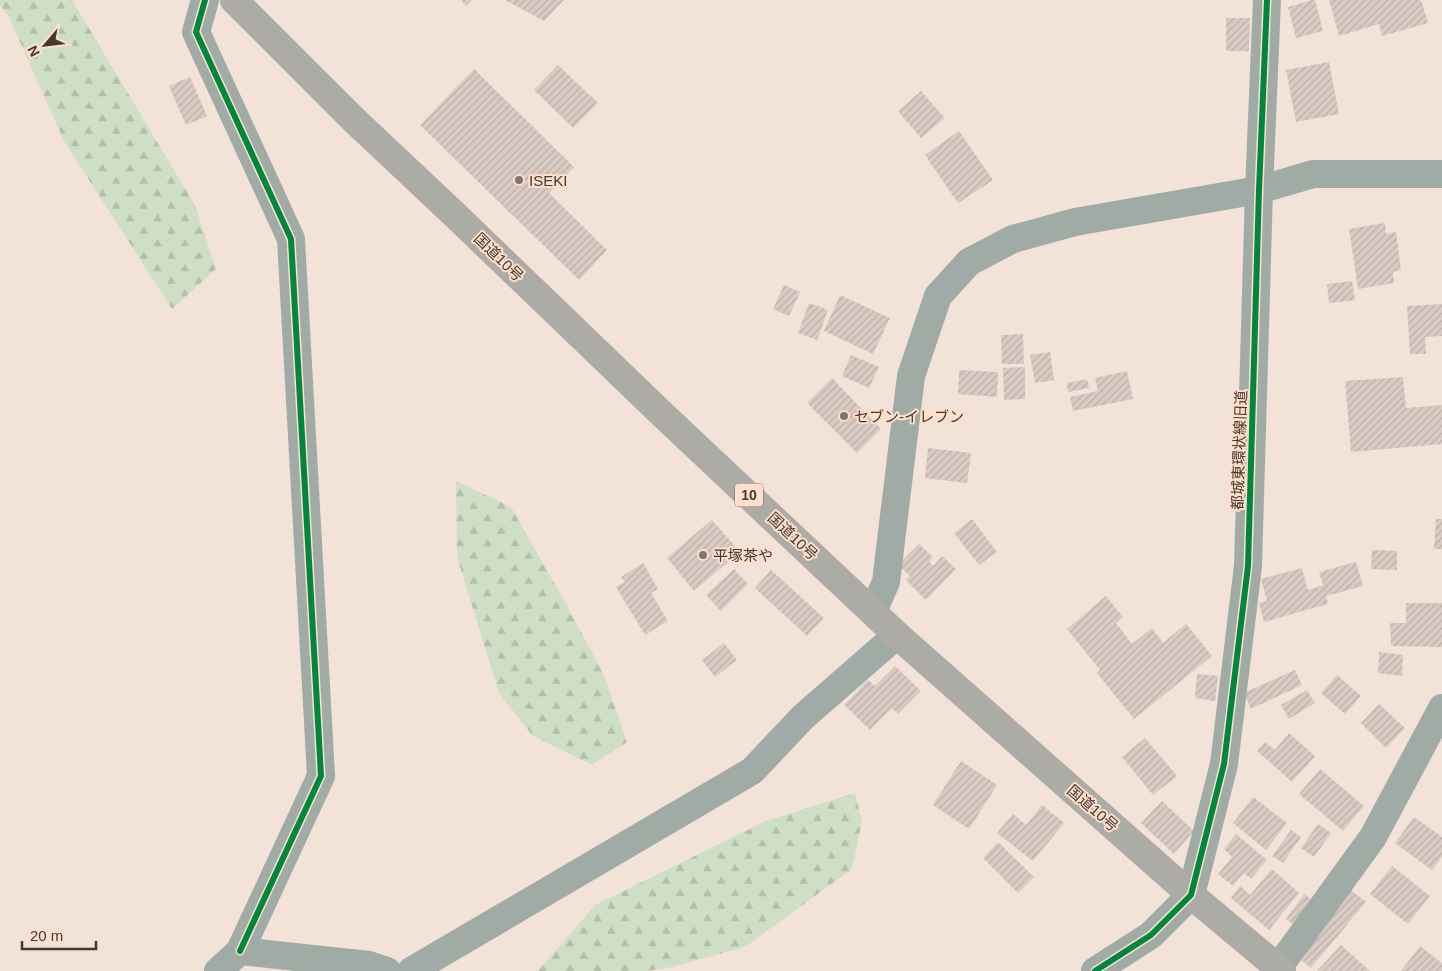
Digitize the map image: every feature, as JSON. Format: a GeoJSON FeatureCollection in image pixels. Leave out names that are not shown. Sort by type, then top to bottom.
{"type":"FeatureCollection","features":[{"type":"Feature","properties":{"kind":"highway","name":"国道10号"},"geometry":{"type":"LineString","coordinates":[[234,0],[353,119],[897,635],[1191,895],[1280,969]]}},
{"type":"Feature","properties":{"kind":"street"},"geometry":{"type":"LineString","coordinates":[[205,0],[196,32],[291,239],[321,776],[240,951],[218,971]]}},
{"type":"Feature","properties":{"kind":"street","name":"都城東環状線旧道"},"geometry":{"type":"LineString","coordinates":[[1191,895],[1224,764],[1248,566],[1259,190],[1267,0]]}},
{"type":"Feature","properties":{"kind":"street"},"geometry":{"type":"LineString","coordinates":[[873,611],[886,582],[911,376],[938,296],[969,262],[1013,239],[1075,222],[1259,190],[1313,174],[1442,174]]}},
{"type":"Feature","properties":{"kind":"street"},"geometry":{"type":"LineString","coordinates":[[411,971],[752,771],[803,717],[897,635]]}},
{"type":"Feature","properties":{"kind":"street"},"geometry":{"type":"LineString","coordinates":[[1280,969],[1373,837],[1442,708]]}},
{"type":"Feature","properties":{"kind":"street"},"geometry":{"type":"LineString","coordinates":[[1095,971],[1151,935],[1191,895]]}},
{"type":"Feature","properties":{"kind":"street"},"geometry":{"type":"LineString","coordinates":[[240,951],[369,966],[386,971]]}},
{"type":"Feature","properties":{"kind":"green space"},"geometry":{"type":"Polygon","coordinates":[[[0,0],[72,0],[195,205],[216,269],[172,309],[64,141],[9,17],[0,5],[0,0]]]}},
{"type":"Feature","properties":{"kind":"green space"},"geometry":{"type":"Polygon","coordinates":[[[456,481],[511,507],[604,675],[627,742],[592,765],[533,736],[499,693],[457,557],[456,481]]]}},
{"type":"Feature","properties":{"kind":"green space"},"geometry":{"type":"Polygon","coordinates":[[[855,793],[862,821],[852,869],[745,947],[672,967],[646,971],[538,971],[595,905],[766,821],[855,793]]]}},
{"type":"Feature","properties":{"kind":"building"},"geometry":{"type":"Polygon","coordinates":[[[461,0],[472,0],[466,6],[461,0]]]}},
{"type":"Feature","properties":{"kind":"building"},"geometry":{"type":"Polygon","coordinates":[[[505,0],[564,0],[544,21],[505,0]]]}},
{"type":"Feature","properties":{"kind":"building"},"geometry":{"type":"Polygon","coordinates":[[[1315,0],[1323,31],[1296,38],[1288,7],[1315,0]]]}},
{"type":"Feature","properties":{"kind":"building"},"geometry":{"type":"Polygon","coordinates":[[[1329,0],[1421,0],[1428,23],[1382,36],[1379,24],[1339,36],[1329,0]]]}},
{"type":"Feature","properties":{"kind":"building"},"geometry":{"type":"Polygon","coordinates":[[[1226,18],[1250,18],[1249,51],[1226,51],[1226,18]]]}},
{"type":"Feature","properties":{"kind":"building"},"geometry":{"type":"Polygon","coordinates":[[[1329,62],[1339,114],[1296,122],[1286,70],[1329,62]]]}},
{"type":"Feature","properties":{"kind":"building"},"geometry":{"type":"Polygon","coordinates":[[[558,65],[598,103],[573,128],[534,90],[558,65]]]}},
{"type":"Feature","properties":{"kind":"building","name":"ISEKI"},"geometry":{"type":"Polygon","coordinates":[[[474,69],[574,167],[549,193],[607,250],[579,280],[420,125],[474,69]]]}},
{"type":"Feature","properties":{"kind":"building"},"geometry":{"type":"Polygon","coordinates":[[[190,77],[207,116],[186,125],[169,86],[190,77]]]}},
{"type":"Feature","properties":{"kind":"building"},"geometry":{"type":"Polygon","coordinates":[[[921,91],[945,118],[921,138],[898,111],[921,91]]]}},
{"type":"Feature","properties":{"kind":"building"},"geometry":{"type":"Polygon","coordinates":[[[959,131],[993,180],[958,203],[925,155],[959,131]]]}},
{"type":"Feature","properties":{"kind":"building"},"geometry":{"type":"Polygon","coordinates":[[[1385,223],[1386,234],[1396,232],[1401,270],[1393,272],[1394,283],[1358,289],[1349,229],[1385,223]]]}},
{"type":"Feature","properties":{"kind":"building"},"geometry":{"type":"Polygon","coordinates":[[[1352,281],[1355,300],[1329,303],[1327,284],[1352,281]]]}},
{"type":"Feature","properties":{"kind":"building"},"geometry":{"type":"Polygon","coordinates":[[[784,285],[800,292],[789,316],[773,309],[784,285]]]}},
{"type":"Feature","properties":{"kind":"building"},"geometry":{"type":"Polygon","coordinates":[[[840,295],[890,318],[873,354],[824,331],[840,295]]]}},
{"type":"Feature","properties":{"kind":"building"},"geometry":{"type":"Polygon","coordinates":[[[809,303],[828,310],[817,340],[798,333],[809,303]]]}},
{"type":"Feature","properties":{"kind":"building"},"geometry":{"type":"Polygon","coordinates":[[[1442,304],[1442,336],[1425,337],[1426,354],[1410,354],[1407,306],[1442,304]]]}},
{"type":"Feature","properties":{"kind":"building"},"geometry":{"type":"Polygon","coordinates":[[[1023,334],[1024,364],[1002,364],[1001,335],[1023,334]]]}},
{"type":"Feature","properties":{"kind":"building"},"geometry":{"type":"Polygon","coordinates":[[[1050,352],[1054,380],[1035,383],[1030,355],[1050,352]]]}},
{"type":"Feature","properties":{"kind":"building"},"geometry":{"type":"Polygon","coordinates":[[[851,355],[879,367],[869,388],[842,376],[851,355]]]}},
{"type":"Feature","properties":{"kind":"building"},"geometry":{"type":"Polygon","coordinates":[[[1025,367],[1025,399],[1004,400],[1003,368],[1025,367]]]}},
{"type":"Feature","properties":{"kind":"building"},"geometry":{"type":"Polygon","coordinates":[[[959,370],[998,372],[997,397],[958,394],[959,370]]]}},
{"type":"Feature","properties":{"kind":"building"},"geometry":{"type":"Polygon","coordinates":[[[1127,371],[1133,399],[1073,411],[1070,397],[1098,391],[1095,378],[1127,371]]]}},
{"type":"Feature","properties":{"kind":"building"},"geometry":{"type":"Polygon","coordinates":[[[1403,377],[1406,408],[1442,405],[1442,444],[1351,452],[1345,381],[1403,377]]]}},
{"type":"Feature","properties":{"kind":"building","name":"セブン-イレブン"},"geometry":{"type":"Polygon","coordinates":[[[832,378],[881,429],[857,453],[807,403],[832,378]]]}},
{"type":"Feature","properties":{"kind":"building"},"geometry":{"type":"Polygon","coordinates":[[[1087,379],[1089,388],[1068,392],[1067,383],[1087,379]]]}},
{"type":"Feature","properties":{"kind":"building"},"geometry":{"type":"Polygon","coordinates":[[[928,448],[971,453],[967,483],[925,478],[928,448]]]}},
{"type":"Feature","properties":{"kind":"building"},"geometry":{"type":"Polygon","coordinates":[[[972,519],[997,552],[979,565],[954,533],[972,519]]]}},
{"type":"Feature","properties":{"kind":"building"},"geometry":{"type":"Polygon","coordinates":[[[1436,519],[1442,519],[1442,549],[1434,549],[1436,519]]]}},
{"type":"Feature","properties":{"kind":"building","name":"平塚茶や"},"geometry":{"type":"Polygon","coordinates":[[[712,520],[740,552],[694,591],[667,558],[712,520]]]}},
{"type":"Feature","properties":{"kind":"building"},"geometry":{"type":"Polygon","coordinates":[[[919,544],[933,557],[929,562],[933,566],[942,556],[956,569],[926,600],[906,580],[910,576],[898,565],[919,544]]]}},
{"type":"Feature","properties":{"kind":"building"},"geometry":{"type":"Polygon","coordinates":[[[1372,550],[1397,551],[1397,570],[1371,569],[1372,550]]]}},
{"type":"Feature","properties":{"kind":"building"},"geometry":{"type":"Polygon","coordinates":[[[1356,562],[1363,586],[1326,596],[1328,604],[1264,622],[1259,603],[1267,601],[1261,579],[1302,568],[1308,590],[1323,585],[1319,572],[1356,562]]]}},
{"type":"Feature","properties":{"kind":"building"},"geometry":{"type":"Polygon","coordinates":[[[643,563],[658,589],[651,593],[668,621],[645,635],[616,587],[625,582],[621,577],[643,563]]]}},
{"type":"Feature","properties":{"kind":"building"},"geometry":{"type":"Polygon","coordinates":[[[734,569],[748,584],[721,611],[706,595],[734,569]]]}},
{"type":"Feature","properties":{"kind":"building"},"geometry":{"type":"Polygon","coordinates":[[[771,570],[824,618],[807,636],[755,588],[771,570]]]}},
{"type":"Feature","properties":{"kind":"building"},"geometry":{"type":"Polygon","coordinates":[[[1106,596],[1123,617],[1116,623],[1132,644],[1152,628],[1163,643],[1186,624],[1212,656],[1134,719],[1097,673],[1100,670],[1067,629],[1106,596]]]}},
{"type":"Feature","properties":{"kind":"building"},"geometry":{"type":"Polygon","coordinates":[[[1406,603],[1442,603],[1442,647],[1391,646],[1390,623],[1406,623],[1406,603]]]}},
{"type":"Feature","properties":{"kind":"building"},"geometry":{"type":"Polygon","coordinates":[[[724,643],[737,660],[715,677],[702,660],[724,643]]]}},
{"type":"Feature","properties":{"kind":"building"},"geometry":{"type":"Polygon","coordinates":[[[1379,652],[1403,655],[1402,676],[1378,673],[1379,652]]]}},
{"type":"Feature","properties":{"kind":"building"},"geometry":{"type":"Polygon","coordinates":[[[895,666],[921,691],[898,714],[892,708],[870,730],[844,705],[868,680],[875,686],[895,666]]]}},
{"type":"Feature","properties":{"kind":"building"},"geometry":{"type":"Polygon","coordinates":[[[1295,670],[1302,685],[1251,709],[1244,693],[1295,670]]]}},
{"type":"Feature","properties":{"kind":"building"},"geometry":{"type":"Polygon","coordinates":[[[1197,674],[1218,676],[1215,701],[1195,698],[1197,674]]]}},
{"type":"Feature","properties":{"kind":"building"},"geometry":{"type":"Polygon","coordinates":[[[1337,675],[1361,696],[1345,714],[1321,693],[1337,675]]]}},
{"type":"Feature","properties":{"kind":"building"},"geometry":{"type":"Polygon","coordinates":[[[1307,690],[1315,703],[1289,719],[1281,705],[1307,690]]]}},
{"type":"Feature","properties":{"kind":"building"},"geometry":{"type":"Polygon","coordinates":[[[1379,704],[1405,728],[1386,748],[1361,723],[1379,704]]]}},
{"type":"Feature","properties":{"kind":"building"},"geometry":{"type":"Polygon","coordinates":[[[1289,733],[1315,756],[1292,782],[1257,751],[1265,742],[1275,750],[1289,733]]]}},
{"type":"Feature","properties":{"kind":"building"},"geometry":{"type":"Polygon","coordinates":[[[1145,738],[1177,776],[1153,795],[1122,757],[1145,738]]]}},
{"type":"Feature","properties":{"kind":"building"},"geometry":{"type":"Polygon","coordinates":[[[961,761],[997,785],[969,829],[933,805],[961,761]]]}},
{"type":"Feature","properties":{"kind":"building"},"geometry":{"type":"Polygon","coordinates":[[[1320,769],[1364,806],[1343,831],[1299,794],[1320,769]]]}},
{"type":"Feature","properties":{"kind":"building"},"geometry":{"type":"Polygon","coordinates":[[[1253,797],[1287,823],[1266,850],[1233,823],[1253,797]]]}},
{"type":"Feature","properties":{"kind":"building"},"geometry":{"type":"Polygon","coordinates":[[[1162,801],[1194,831],[1174,854],[1141,823],[1162,801]]]}},
{"type":"Feature","properties":{"kind":"building"},"geometry":{"type":"Polygon","coordinates":[[[1042,805],[1064,823],[1033,861],[997,833],[1013,814],[1026,825],[1042,805]]]}},
{"type":"Feature","properties":{"kind":"building"},"geometry":{"type":"Polygon","coordinates":[[[1414,817],[1442,837],[1442,857],[1432,870],[1395,843],[1414,817]]]}},
{"type":"Feature","properties":{"kind":"building"},"geometry":{"type":"Polygon","coordinates":[[[1318,824],[1331,833],[1314,857],[1301,848],[1318,824]]]}},
{"type":"Feature","properties":{"kind":"building"},"geometry":{"type":"Polygon","coordinates":[[[1291,830],[1301,837],[1283,863],[1272,856],[1291,830]]]}},
{"type":"Feature","properties":{"kind":"building"},"geometry":{"type":"Polygon","coordinates":[[[1236,834],[1267,860],[1251,879],[1244,873],[1233,886],[1218,874],[1232,857],[1224,849],[1236,834]]]}},
{"type":"Feature","properties":{"kind":"building"},"geometry":{"type":"Polygon","coordinates":[[[998,842],[1034,877],[1018,893],[983,858],[998,842]]]}},
{"type":"Feature","properties":{"kind":"building"},"geometry":{"type":"Polygon","coordinates":[[[1392,866],[1430,896],[1408,924],[1370,894],[1392,866]]]}},
{"type":"Feature","properties":{"kind":"building"},"geometry":{"type":"Polygon","coordinates":[[[1272,869],[1299,893],[1269,930],[1231,898],[1240,886],[1250,895],[1272,869]]]}},
{"type":"Feature","properties":{"kind":"building"},"geometry":{"type":"Polygon","coordinates":[[[1351,890],[1366,902],[1311,968],[1296,956],[1351,890]]]}},
{"type":"Feature","properties":{"kind":"building"},"geometry":{"type":"Polygon","coordinates":[[[1304,894],[1314,901],[1296,926],[1286,919],[1304,894]]]}},
{"type":"Feature","properties":{"kind":"building"},"geometry":{"type":"Polygon","coordinates":[[[1341,945],[1370,971],[1317,971],[1341,945]]]}},
{"type":"Feature","properties":{"kind":"building"},"geometry":{"type":"Polygon","coordinates":[[[1420,946],[1442,963],[1442,971],[1401,971],[1420,946]]]}},
{"type":"Feature","properties":{"kind":"cycle path"},"geometry":{"type":"LineString","coordinates":[[205,0],[196,32],[291,239],[321,776],[240,951]]}},
{"type":"Feature","properties":{"kind":"cycle path"},"geometry":{"type":"LineString","coordinates":[[1095,971],[1151,935],[1191,895],[1224,764],[1248,566],[1259,190],[1267,0]]}},
{"type":"Feature","properties":{"kind":"place","name":"ISEKI"},"geometry":{"type":"Point","coordinates":[519,180]}},
{"type":"Feature","properties":{"kind":"place","name":"セブン-イレブン"},"geometry":{"type":"Point","coordinates":[844,416]}},
{"type":"Feature","properties":{"kind":"place","name":"平塚茶や"},"geometry":{"type":"Point","coordinates":[703,555]}}]}
